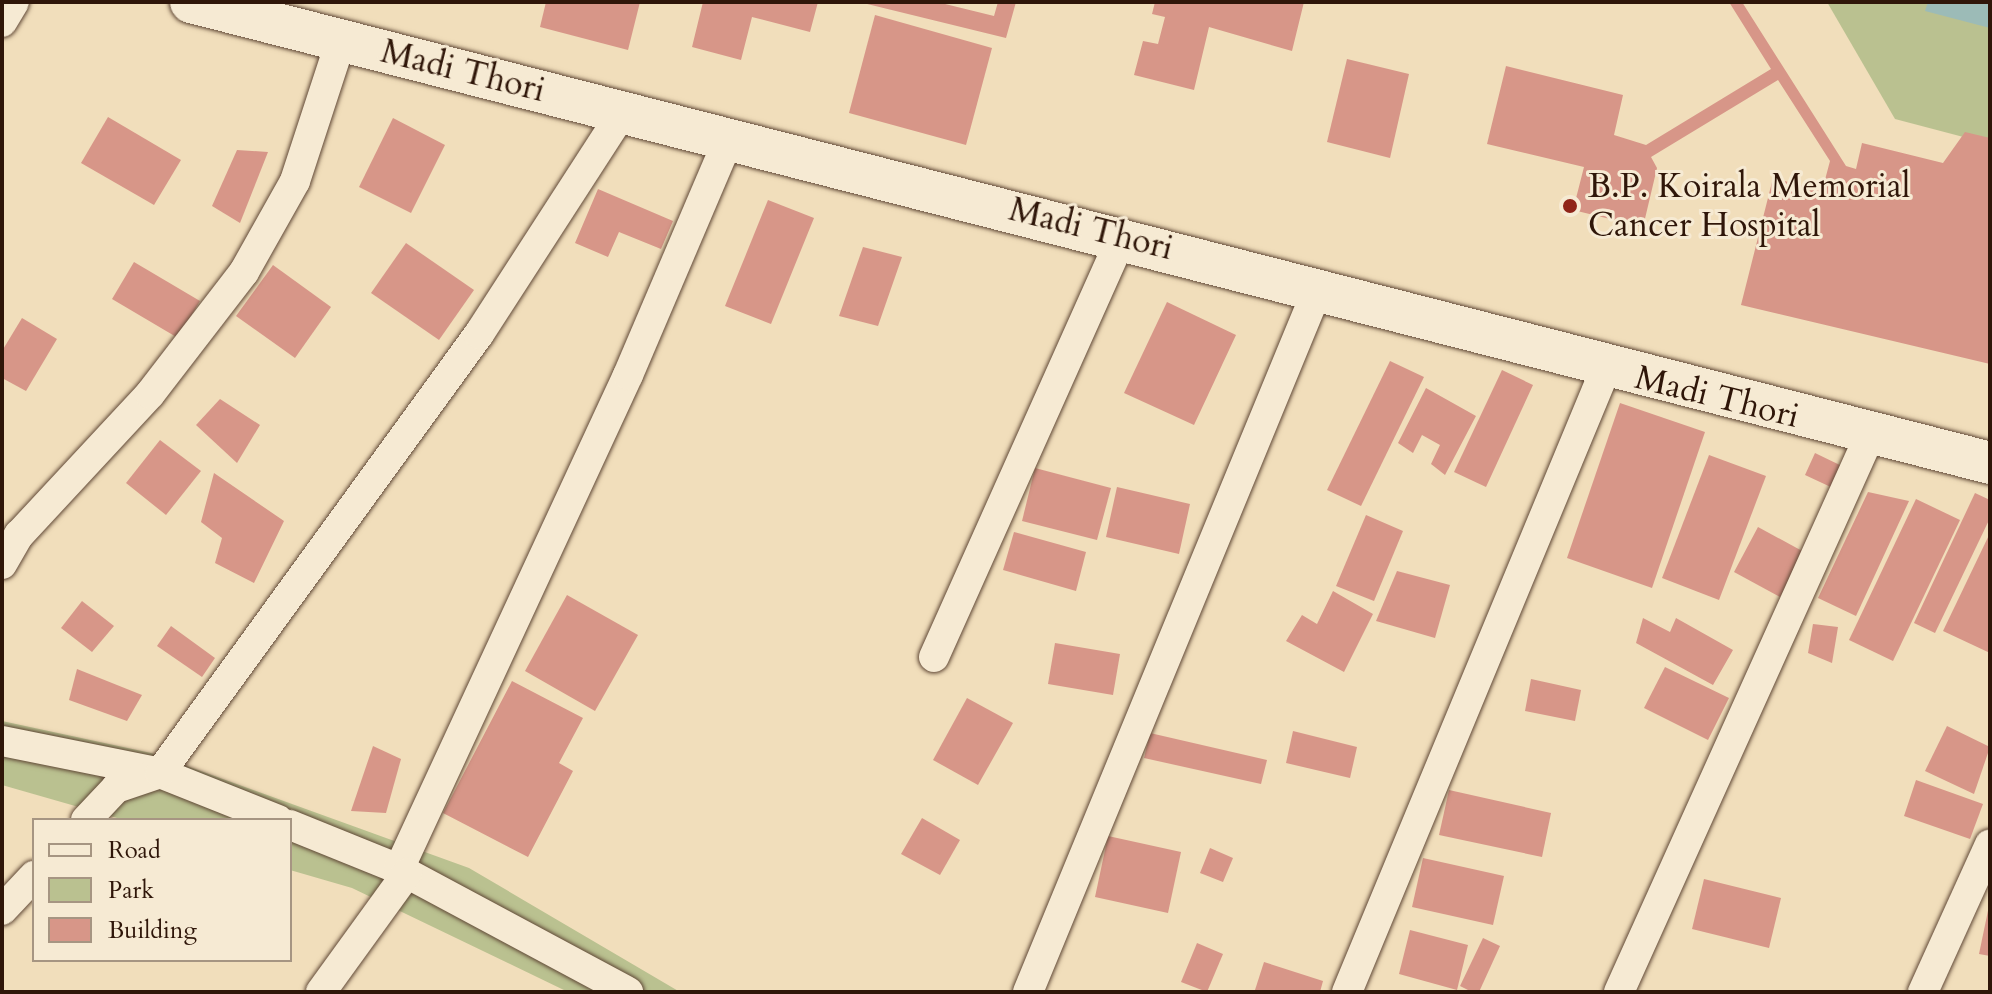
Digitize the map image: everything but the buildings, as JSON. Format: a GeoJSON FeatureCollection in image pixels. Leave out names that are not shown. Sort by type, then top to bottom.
{"type":"FeatureCollection","features":[{"type":"Feature","properties":{"kind":"main road","name":"Madi Thori"},"geometry":{"type":"LineString","coordinates":[[191,2],[1319,286],[1606,368],[1990,463]]}},
{"type":"Feature","properties":{"kind":"street"},"geometry":{"type":"LineString","coordinates":[[2,22],[14,2]]}},
{"type":"Feature","properties":{"kind":"street"},"geometry":{"type":"LineString","coordinates":[[2,564],[19,535],[150,394],[244,272],[295,181],[341,40]]}},
{"type":"Feature","properties":{"kind":"street"},"geometry":{"type":"LineString","coordinates":[[88,818],[116,788],[160,773],[479,334],[623,111]]}},
{"type":"Feature","properties":{"kind":"street"},"geometry":{"type":"LineString","coordinates":[[321,992],[403,871],[628,375],[729,138]]}},
{"type":"Feature","properties":{"kind":"street"},"geometry":{"type":"LineString","coordinates":[[934,657],[1122,237]]}},
{"type":"Feature","properties":{"kind":"street"},"geometry":{"type":"LineString","coordinates":[[1028,992],[1319,286]]}},
{"type":"Feature","properties":{"kind":"street"},"geometry":{"type":"LineString","coordinates":[[1347,992],[1606,368]]}},
{"type":"Feature","properties":{"kind":"street"},"geometry":{"type":"LineString","coordinates":[[1619,992],[1870,435]]}},
{"type":"Feature","properties":{"kind":"street"},"geometry":{"type":"LineString","coordinates":[[2,741],[160,773],[273,818]]}},
{"type":"Feature","properties":{"kind":"street"},"geometry":{"type":"LineString","coordinates":[[292,826],[403,871],[628,992]]}},
{"type":"Feature","properties":{"kind":"street"},"geometry":{"type":"LineString","coordinates":[[1923,992],[1990,844]]}},
{"type":"Feature","properties":{"kind":"street"},"geometry":{"type":"LineString","coordinates":[[2,910],[32,878]]}},
{"type":"Feature","properties":{"kind":"green space"},"geometry":{"type":"Polygon","coordinates":[[[1827,2],[1990,2],[1990,144],[1895,119],[1827,2]]]}},
{"type":"Feature","properties":{"kind":"green space"},"geometry":{"type":"Polygon","coordinates":[[[2,721],[151,753],[469,868],[680,992],[568,992],[352,888],[292,871],[292,818],[117,818],[2,785],[2,721]]]}},
{"type":"Feature","properties":{"kind":"water"},"geometry":{"type":"Polygon","coordinates":[[[1928,2],[1990,2],[1990,28],[1925,11],[1928,2]]]}},
{"type":"Feature","properties":{"kind":"place","name":"B.P. Koirala Memorial Cancer Hospital"},"geometry":{"type":"Point","coordinates":[1570,206]}}]}
